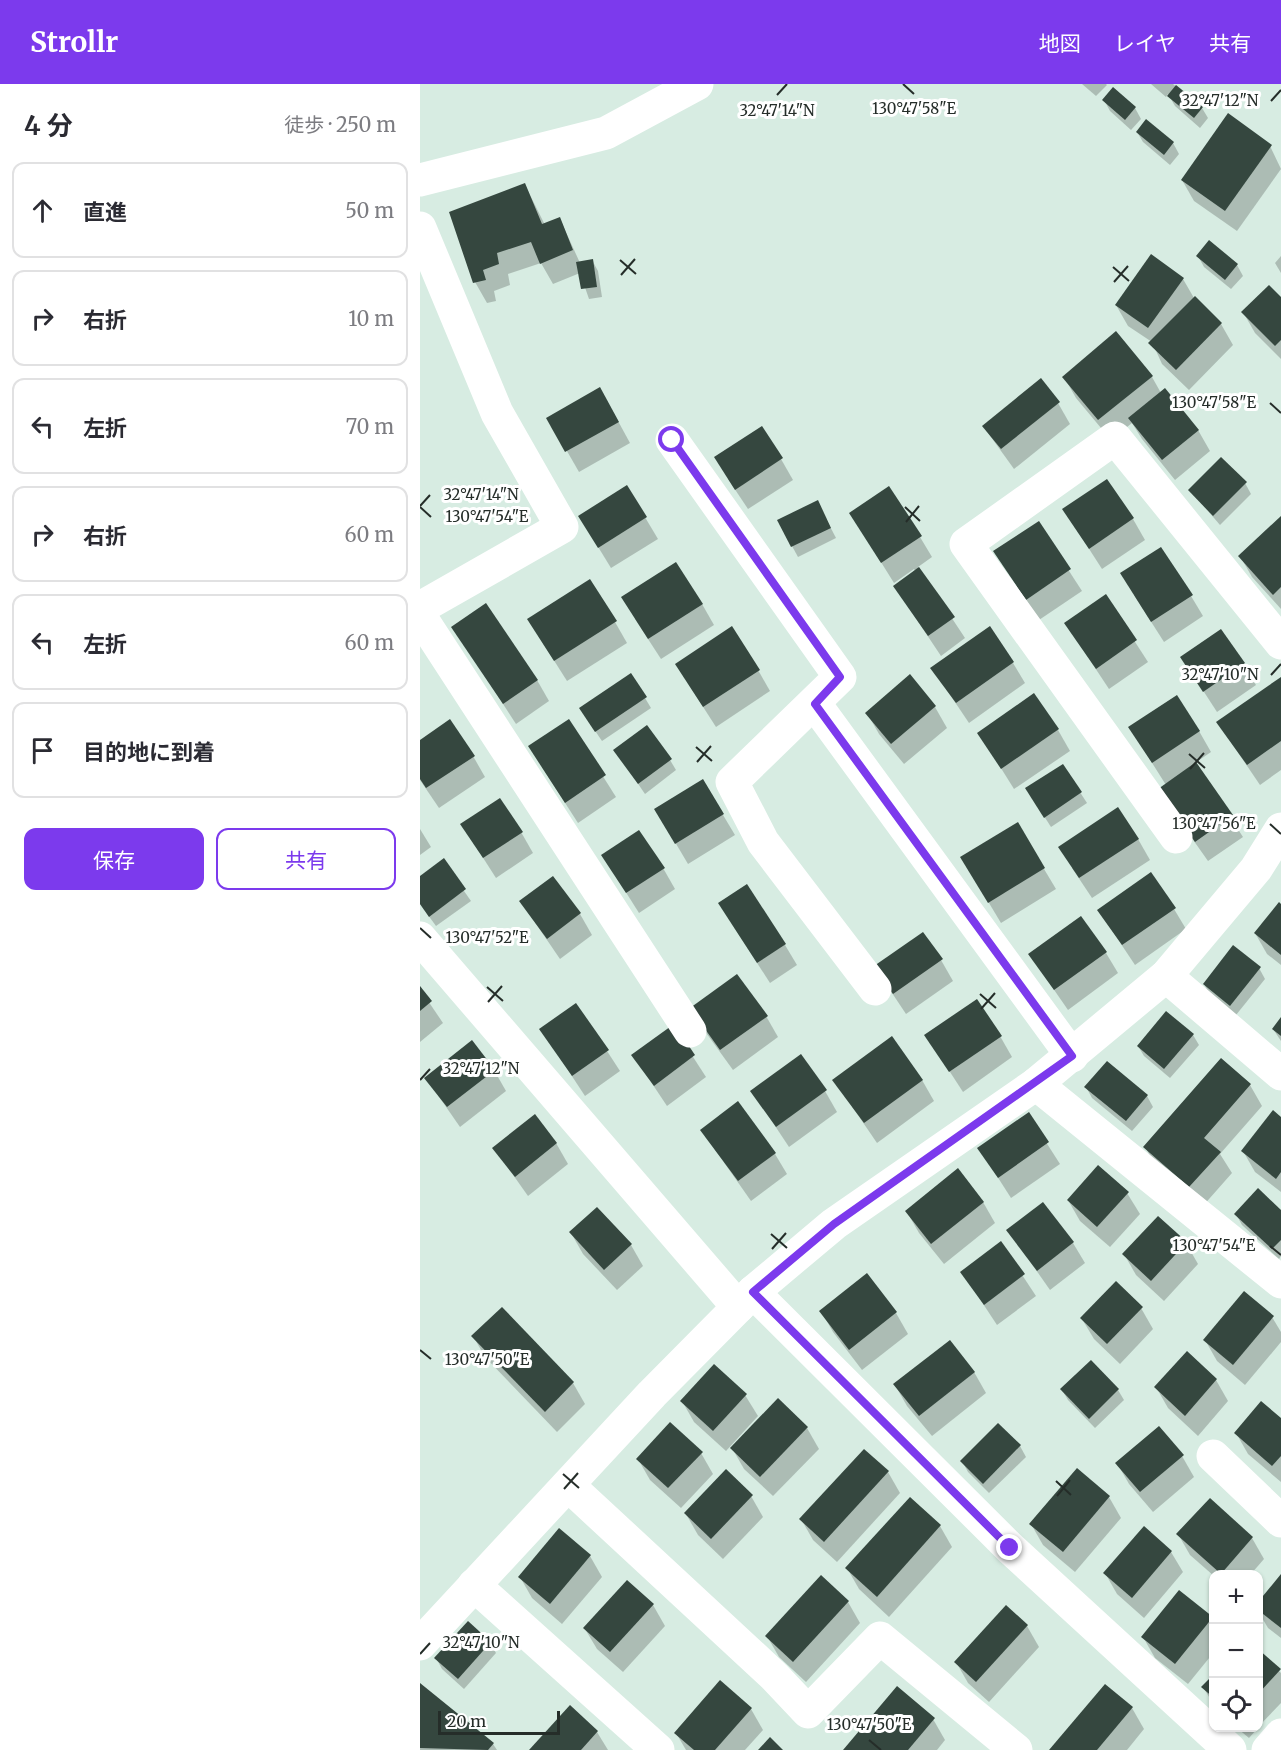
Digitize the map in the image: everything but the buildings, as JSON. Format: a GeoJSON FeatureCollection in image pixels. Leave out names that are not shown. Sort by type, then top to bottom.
{"type":"FeatureCollection","features":[{"type":"Feature","properties":{"kind":"street"},"geometry":{"type":"LineString","coordinates":[[420,180],[606,134],[698,84]]}},
{"type":"Feature","properties":{"kind":"street"},"geometry":{"type":"LineString","coordinates":[[420,228],[497,413],[562,527],[420,608]]}},
{"type":"Feature","properties":{"kind":"street"},"geometry":{"type":"LineString","coordinates":[[1176,837],[966,544],[1115,438],[1281,643]]}},
{"type":"Feature","properties":{"kind":"street"},"geometry":{"type":"LineString","coordinates":[[672,440],[840,677],[732,783],[763,842],[875,989]]}},
{"type":"Feature","properties":{"kind":"street"},"geometry":{"type":"LineString","coordinates":[[420,616],[690,1031]]}},
{"type":"Feature","properties":{"kind":"street"},"geometry":{"type":"LineString","coordinates":[[815,704],[1072,1056]]}},
{"type":"Feature","properties":{"kind":"street"},"geometry":{"type":"LineString","coordinates":[[420,1644],[746,1299],[834,1224],[1036,1084],[1166,976],[1272,865],[1281,829]]}},
{"type":"Feature","properties":{"kind":"street"},"geometry":{"type":"LineString","coordinates":[[420,938],[746,1299],[1010,1548],[1230,1750]]}},
{"type":"Feature","properties":{"kind":"street"},"geometry":{"type":"LineString","coordinates":[[1166,976],[1281,1074]]}},
{"type":"Feature","properties":{"kind":"street"},"geometry":{"type":"LineString","coordinates":[[1036,1084],[1281,1282]]}},
{"type":"Feature","properties":{"kind":"street"},"geometry":{"type":"LineString","coordinates":[[1213,1456],[1281,1521]]}},
{"type":"Feature","properties":{"kind":"street"},"geometry":{"type":"LineString","coordinates":[[568,1485],[774,1676],[808,1712],[880,1638],[1016,1750]]}},
{"type":"Feature","properties":{"kind":"street"},"geometry":{"type":"LineString","coordinates":[[474,1585],[658,1750]]}},
{"type":"Feature","properties":{"kind":"street"},"geometry":{"type":"LineString","coordinates":[[1268,1750],[1281,1735]]}},
{"type":"Feature","properties":{"kind":"route"},"geometry":{"type":"LineString","coordinates":[[672,440],[840,677],[815,704],[1072,1056],[1036,1084],[834,1224],[753,1292],[1010,1548]]}}]}
